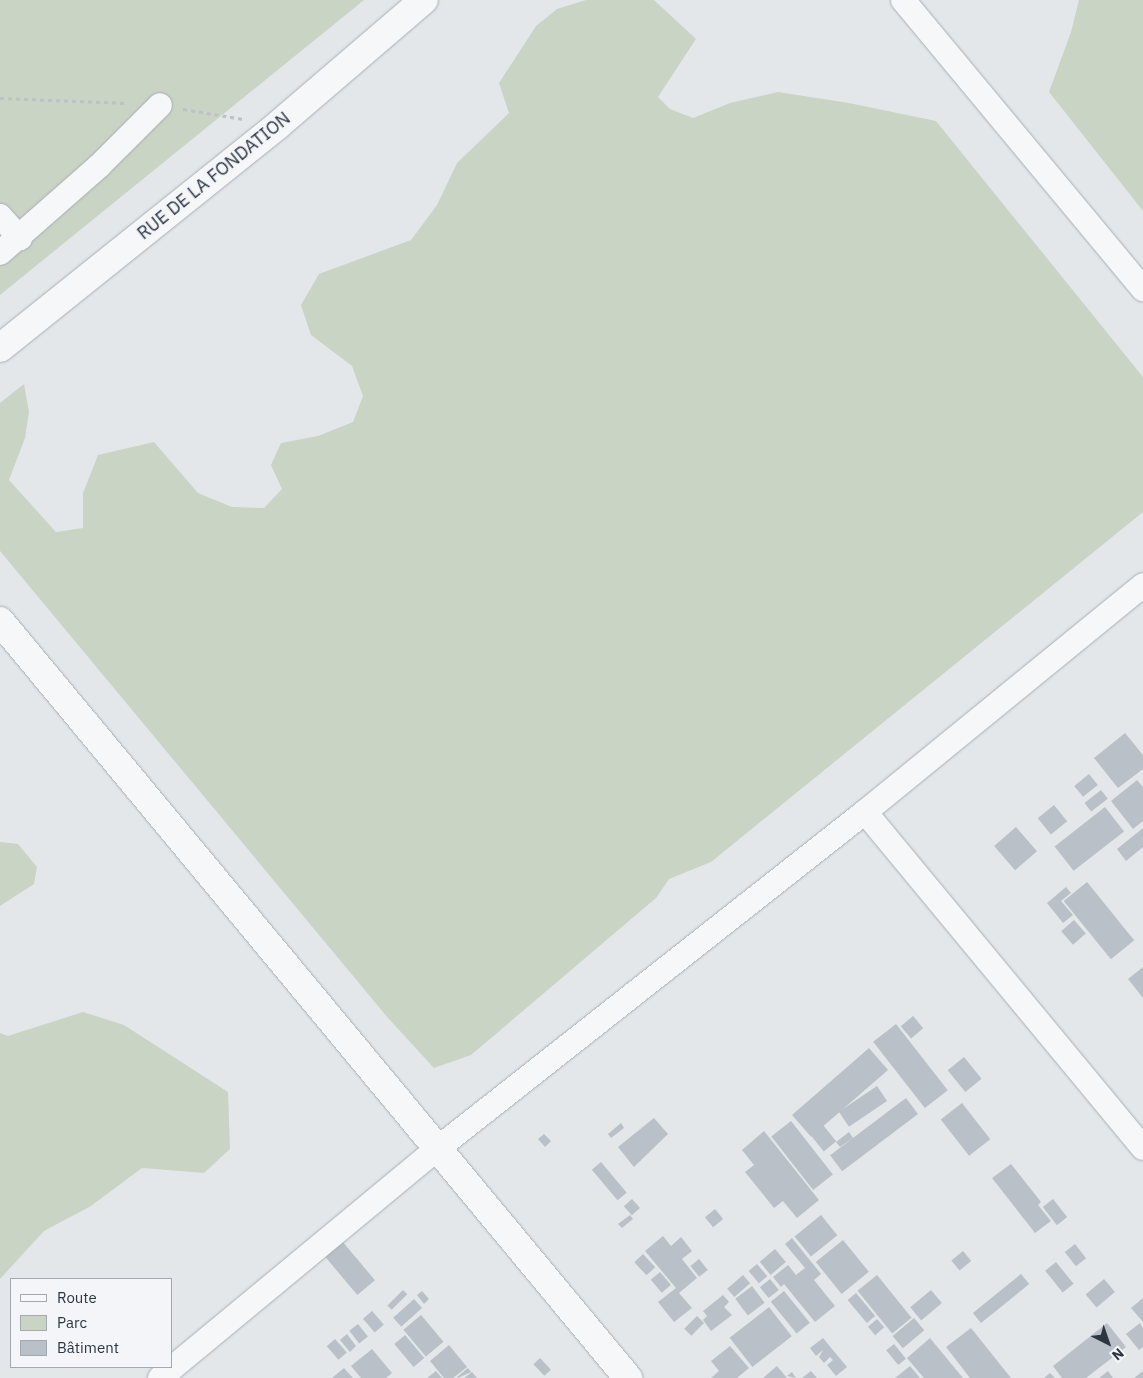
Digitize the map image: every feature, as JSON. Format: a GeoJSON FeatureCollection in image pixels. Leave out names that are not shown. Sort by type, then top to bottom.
{"type":"FeatureCollection","features":[{"type":"Feature","properties":{"kind":"street","name":"RUE DE LA FONDATION"},"geometry":{"type":"LineString","coordinates":[[0,348],[278,125],[424,0]]}},
{"type":"Feature","properties":{"kind":"street"},"geometry":{"type":"LineString","coordinates":[[903,0],[1143,290]]}},
{"type":"Feature","properties":{"kind":"street"},"geometry":{"type":"LineString","coordinates":[[0,253],[20,238],[100,166],[160,105]]}},
{"type":"Feature","properties":{"kind":"street"},"geometry":{"type":"LineString","coordinates":[[0,216],[20,238]]}},
{"type":"Feature","properties":{"kind":"street"},"geometry":{"type":"LineString","coordinates":[[160,1378],[437,1149],[865,812],[1143,584]]}},
{"type":"Feature","properties":{"kind":"street"},"geometry":{"type":"LineString","coordinates":[[0,621],[628,1378]]}},
{"type":"Feature","properties":{"kind":"street"},"geometry":{"type":"LineString","coordinates":[[865,812],[1143,1148]]}},
{"type":"Feature","properties":{"kind":"green space"},"geometry":{"type":"Polygon","coordinates":[[[0,0],[364,0],[0,295],[0,0]]]}},
{"type":"Feature","properties":{"kind":"green space"},"geometry":{"type":"Polygon","coordinates":[[[586,0],[654,0],[696,39],[658,97],[670,109],[693,118],[730,103],[778,92],[849,103],[936,121],[1143,377],[1143,512],[711,862],[669,879],[656,898],[471,1055],[434,1068],[388,1018],[0,551],[0,403],[24,384],[29,412],[25,438],[9,480],[56,532],[83,528],[83,493],[98,455],[154,442],[198,493],[232,507],[264,508],[282,489],[271,465],[281,443],[318,436],[353,422],[363,396],[352,366],[311,335],[301,305],[319,274],[411,240],[437,205],[457,163],[509,113],[499,83],[536,26],[557,9],[586,0]]]}},
{"type":"Feature","properties":{"kind":"green space"},"geometry":{"type":"Polygon","coordinates":[[[1079,0],[1143,0],[1143,211],[1049,92],[1071,32],[1079,0]]]}},
{"type":"Feature","properties":{"kind":"green space"},"geometry":{"type":"Polygon","coordinates":[[[0,842],[18,844],[37,867],[34,884],[0,906],[0,842]]]}},
{"type":"Feature","properties":{"kind":"green space"},"geometry":{"type":"Polygon","coordinates":[[[83,1012],[124,1025],[228,1092],[230,1149],[204,1173],[142,1168],[91,1206],[44,1231],[0,1279],[0,1033],[8,1036],[83,1012]]]}},
{"type":"Feature","properties":{"kind":"building"},"geometry":{"type":"Polygon","coordinates":[[[1125,733],[1143,755],[1143,769],[1118,788],[1094,758],[1125,733]]]}},
{"type":"Feature","properties":{"kind":"building"},"geometry":{"type":"Polygon","coordinates":[[[1089,774],[1098,785],[1083,797],[1074,786],[1089,774]]]}},
{"type":"Feature","properties":{"kind":"building"},"geometry":{"type":"Polygon","coordinates":[[[1137,780],[1143,787],[1143,821],[1133,829],[1111,801],[1137,780]]]}},
{"type":"Feature","properties":{"kind":"building"},"geometry":{"type":"Polygon","coordinates":[[[1101,790],[1108,799],[1091,812],[1084,803],[1101,790]]]}},
{"type":"Feature","properties":{"kind":"building"},"geometry":{"type":"Polygon","coordinates":[[[1054,805],[1067,821],[1051,835],[1038,818],[1054,805]]]}},
{"type":"Feature","properties":{"kind":"building"},"geometry":{"type":"Polygon","coordinates":[[[1105,807],[1124,831],[1074,871],[1055,846],[1105,807]]]}},
{"type":"Feature","properties":{"kind":"building"},"geometry":{"type":"Polygon","coordinates":[[[1016,827],[1037,851],[1015,870],[994,846],[1016,827]]]}},
{"type":"Feature","properties":{"kind":"building"},"geometry":{"type":"Polygon","coordinates":[[[1143,828],[1143,847],[1126,861],[1117,849],[1143,828]]]}},
{"type":"Feature","properties":{"kind":"building"},"geometry":{"type":"Polygon","coordinates":[[[1087,882],[1134,940],[1111,959],[1064,901],[1087,882]]]}},
{"type":"Feature","properties":{"kind":"building"},"geometry":{"type":"Polygon","coordinates":[[[1066,887],[1071,893],[1061,901],[1073,915],[1063,923],[1047,903],[1066,887]]]}},
{"type":"Feature","properties":{"kind":"building"},"geometry":{"type":"Polygon","coordinates":[[[1074,920],[1086,934],[1073,945],[1061,931],[1074,920]]]}},
{"type":"Feature","properties":{"kind":"building"},"geometry":{"type":"Polygon","coordinates":[[[1143,967],[1143,998],[1128,979],[1143,967]]]}},
{"type":"Feature","properties":{"kind":"building"},"geometry":{"type":"Polygon","coordinates":[[[913,1016],[923,1028],[911,1039],[901,1026],[913,1016]]]}},
{"type":"Feature","properties":{"kind":"building"},"geometry":{"type":"Polygon","coordinates":[[[896,1024],[948,1090],[925,1108],[873,1042],[896,1024]]]}},
{"type":"Feature","properties":{"kind":"building"},"geometry":{"type":"Polygon","coordinates":[[[869,1048],[888,1070],[811,1137],[792,1115],[869,1048]]]}},
{"type":"Feature","properties":{"kind":"building"},"geometry":{"type":"Polygon","coordinates":[[[964,1057],[982,1079],[965,1092],[948,1070],[964,1057]]]}},
{"type":"Feature","properties":{"kind":"building"},"geometry":{"type":"Polygon","coordinates":[[[877,1086],[887,1101],[849,1127],[839,1112],[877,1086]]]}},
{"type":"Feature","properties":{"kind":"building"},"geometry":{"type":"Polygon","coordinates":[[[906,1098],[918,1114],[842,1171],[830,1155],[906,1098]]]}},
{"type":"Feature","properties":{"kind":"building"},"geometry":{"type":"Polygon","coordinates":[[[962,1103],[990,1139],[969,1156],[941,1120],[962,1103]]]}},
{"type":"Feature","properties":{"kind":"building"},"geometry":{"type":"Polygon","coordinates":[[[654,1118],[668,1134],[634,1167],[618,1147],[654,1118]]]}},
{"type":"Feature","properties":{"kind":"building"},"geometry":{"type":"Polygon","coordinates":[[[791,1121],[833,1175],[813,1190],[771,1136],[791,1121]]]}},
{"type":"Feature","properties":{"kind":"building"},"geometry":{"type":"Polygon","coordinates":[[[621,1123],[624,1128],[611,1138],[608,1134],[621,1123]]]}},
{"type":"Feature","properties":{"kind":"building"},"geometry":{"type":"Polygon","coordinates":[[[823,1125],[836,1141],[824,1151],[811,1135],[823,1125]]]}},
{"type":"Feature","properties":{"kind":"building"},"geometry":{"type":"Polygon","coordinates":[[[764,1131],[819,1200],[797,1218],[783,1201],[774,1208],[745,1172],[754,1165],[742,1150],[764,1131]]]}},
{"type":"Feature","properties":{"kind":"building"},"geometry":{"type":"Polygon","coordinates":[[[849,1132],[853,1138],[840,1147],[836,1142],[849,1132]]]}},
{"type":"Feature","properties":{"kind":"building"},"geometry":{"type":"Polygon","coordinates":[[[544,1134],[551,1141],[545,1147],[538,1139],[544,1134]]]}},
{"type":"Feature","properties":{"kind":"building"},"geometry":{"type":"Polygon","coordinates":[[[601,1162],[627,1193],[618,1200],[592,1170],[601,1162]]]}},
{"type":"Feature","properties":{"kind":"building"},"geometry":{"type":"Polygon","coordinates":[[[1011,1164],[1041,1202],[1038,1205],[1051,1221],[1035,1233],[992,1178],[1011,1164]]]}},
{"type":"Feature","properties":{"kind":"building"},"geometry":{"type":"Polygon","coordinates":[[[632,1199],[640,1208],[632,1215],[624,1206],[632,1199]]]}},
{"type":"Feature","properties":{"kind":"building"},"geometry":{"type":"Polygon","coordinates":[[[1053,1199],[1067,1217],[1057,1225],[1043,1207],[1053,1199]]]}},
{"type":"Feature","properties":{"kind":"building"},"geometry":{"type":"Polygon","coordinates":[[[715,1209],[723,1219],[713,1227],[705,1217],[715,1209]]]}},
{"type":"Feature","properties":{"kind":"building"},"geometry":{"type":"Polygon","coordinates":[[[630,1215],[633,1219],[622,1228],[618,1224],[630,1215]]]}},
{"type":"Feature","properties":{"kind":"building"},"geometry":{"type":"Polygon","coordinates":[[[821,1215],[837,1235],[811,1257],[795,1236],[821,1215]]]}},
{"type":"Feature","properties":{"kind":"building"},"geometry":{"type":"Polygon","coordinates":[[[337,1235],[375,1280],[357,1295],[319,1250],[337,1235]]]}},
{"type":"Feature","properties":{"kind":"building"},"geometry":{"type":"Polygon","coordinates":[[[663,1236],[671,1246],[681,1237],[692,1251],[682,1259],[697,1278],[679,1293],[692,1308],[674,1322],[658,1302],[676,1288],[645,1251],[663,1236]]]}},
{"type":"Feature","properties":{"kind":"building"},"geometry":{"type":"Polygon","coordinates":[[[792,1238],[821,1274],[814,1280],[835,1306],[815,1322],[784,1284],[781,1287],[773,1277],[788,1265],[796,1275],[805,1268],[785,1244],[792,1238]]]}},
{"type":"Feature","properties":{"kind":"building"},"geometry":{"type":"Polygon","coordinates":[[[843,1240],[869,1272],[842,1294],[816,1262],[843,1240]]]}},
{"type":"Feature","properties":{"kind":"building"},"geometry":{"type":"Polygon","coordinates":[[[1075,1244],[1086,1258],[1076,1266],[1065,1252],[1075,1244]]]}},
{"type":"Feature","properties":{"kind":"building"},"geometry":{"type":"Polygon","coordinates":[[[775,1249],[786,1262],[771,1275],[760,1262],[775,1249]]]}},
{"type":"Feature","properties":{"kind":"building"},"geometry":{"type":"Polygon","coordinates":[[[963,1251],[971,1261],[960,1271],[951,1260],[963,1251]]]}},
{"type":"Feature","properties":{"kind":"building"},"geometry":{"type":"Polygon","coordinates":[[[643,1254],[655,1267],[646,1275],[634,1262],[643,1254]]]}},
{"type":"Feature","properties":{"kind":"building"},"geometry":{"type":"Polygon","coordinates":[[[699,1259],[708,1270],[699,1277],[690,1266],[699,1259]]]}},
{"type":"Feature","properties":{"kind":"building"},"geometry":{"type":"Polygon","coordinates":[[[1056,1262],[1074,1284],[1063,1293],[1045,1271],[1056,1262]]]}},
{"type":"Feature","properties":{"kind":"building"},"geometry":{"type":"Polygon","coordinates":[[[757,1264],[767,1276],[759,1283],[749,1271],[757,1264]]]}},
{"type":"Feature","properties":{"kind":"building"},"geometry":{"type":"Polygon","coordinates":[[[660,1272],[671,1285],[662,1293],[651,1280],[660,1272]]]}},
{"type":"Feature","properties":{"kind":"building"},"geometry":{"type":"Polygon","coordinates":[[[1021,1274],[1029,1284],[981,1323],[973,1313],[1021,1274]]]}},
{"type":"Feature","properties":{"kind":"building"},"geometry":{"type":"Polygon","coordinates":[[[743,1275],[750,1283],[734,1297],[727,1289],[743,1275]]]}},
{"type":"Feature","properties":{"kind":"building"},"geometry":{"type":"Polygon","coordinates":[[[877,1275],[912,1318],[892,1333],[858,1291],[877,1275]]]}},
{"type":"Feature","properties":{"kind":"building"},"geometry":{"type":"Polygon","coordinates":[[[770,1279],[779,1290],[769,1298],[760,1287],[770,1279]]]}},
{"type":"Feature","properties":{"kind":"building"},"geometry":{"type":"Polygon","coordinates":[[[1104,1279],[1115,1292],[1097,1307],[1086,1294],[1104,1279]]]}},
{"type":"Feature","properties":{"kind":"building"},"geometry":{"type":"Polygon","coordinates":[[[752,1286],[765,1303],[748,1315],[735,1299],[752,1286]]]}},
{"type":"Feature","properties":{"kind":"building"},"geometry":{"type":"Polygon","coordinates":[[[403,1290],[407,1294],[392,1310],[387,1306],[403,1290]]]}},
{"type":"Feature","properties":{"kind":"building"},"geometry":{"type":"Polygon","coordinates":[[[931,1290],[942,1303],[921,1320],[910,1307],[931,1290]]]}},
{"type":"Feature","properties":{"kind":"building"},"geometry":{"type":"Polygon","coordinates":[[[422,1291],[429,1299],[424,1304],[417,1295],[422,1291]]]}},
{"type":"Feature","properties":{"kind":"building"},"geometry":{"type":"Polygon","coordinates":[[[784,1291],[810,1323],[797,1334],[771,1302],[784,1291]]]}},
{"type":"Feature","properties":{"kind":"building"},"geometry":{"type":"Polygon","coordinates":[[[856,1293],[875,1316],[867,1323],[848,1300],[856,1293]]]}},
{"type":"Feature","properties":{"kind":"building"},"geometry":{"type":"Polygon","coordinates":[[[723,1295],[729,1302],[724,1307],[732,1315],[711,1331],[703,1320],[707,1316],[703,1311],[723,1295]]]}},
{"type":"Feature","properties":{"kind":"building"},"geometry":{"type":"Polygon","coordinates":[[[1143,1298],[1143,1322],[1131,1308],[1143,1298]]]}},
{"type":"Feature","properties":{"kind":"building"},"geometry":{"type":"Polygon","coordinates":[[[414,1299],[422,1308],[401,1327],[393,1318],[414,1299]]]}},
{"type":"Feature","properties":{"kind":"building"},"geometry":{"type":"Polygon","coordinates":[[[769,1307],[792,1336],[752,1367],[730,1338],[769,1307]]]}},
{"type":"Feature","properties":{"kind":"building"},"geometry":{"type":"Polygon","coordinates":[[[372,1311],[384,1325],[375,1332],[363,1319],[372,1311]]]}},
{"type":"Feature","properties":{"kind":"building"},"geometry":{"type":"Polygon","coordinates":[[[421,1315],[443,1342],[426,1357],[403,1330],[421,1315]]]}},
{"type":"Feature","properties":{"kind":"building"},"geometry":{"type":"Polygon","coordinates":[[[697,1316],[704,1323],[691,1336],[684,1329],[697,1316]]]}},
{"type":"Feature","properties":{"kind":"building"},"geometry":{"type":"Polygon","coordinates":[[[914,1318],[924,1330],[903,1348],[893,1336],[914,1318]]]}},
{"type":"Feature","properties":{"kind":"building"},"geometry":{"type":"Polygon","coordinates":[[[877,1319],[884,1327],[875,1335],[868,1327],[877,1319]]]}},
{"type":"Feature","properties":{"kind":"building"},"geometry":{"type":"Polygon","coordinates":[[[1107,1323],[1126,1347],[1086,1378],[1062,1378],[1053,1366],[1107,1323]]]}},
{"type":"Feature","properties":{"kind":"building"},"geometry":{"type":"Polygon","coordinates":[[[1140,1323],[1143,1328],[1143,1347],[1139,1350],[1126,1334],[1140,1323]]]}},
{"type":"Feature","properties":{"kind":"building"},"geometry":{"type":"Polygon","coordinates":[[[358,1324],[368,1337],[359,1343],[349,1331],[358,1324]]]}},
{"type":"Feature","properties":{"kind":"building"},"geometry":{"type":"Polygon","coordinates":[[[971,1328],[1011,1378],[970,1378],[946,1347],[971,1328]]]}},
{"type":"Feature","properties":{"kind":"building"},"geometry":{"type":"Polygon","coordinates":[[[347,1334],[356,1346],[350,1352],[340,1340],[347,1334]]]}},
{"type":"Feature","properties":{"kind":"building"},"geometry":{"type":"Polygon","coordinates":[[[405,1335],[424,1358],[414,1367],[394,1344],[405,1335]]]}},
{"type":"Feature","properties":{"kind":"building"},"geometry":{"type":"Polygon","coordinates":[[[823,1338],[847,1367],[836,1376],[827,1365],[833,1360],[830,1357],[824,1363],[819,1357],[823,1350],[816,1356],[810,1348],[823,1338]]]}},
{"type":"Feature","properties":{"kind":"building"},"geometry":{"type":"Polygon","coordinates":[[[930,1338],[963,1378],[924,1378],[907,1358],[930,1338]]]}},
{"type":"Feature","properties":{"kind":"building"},"geometry":{"type":"Polygon","coordinates":[[[335,1339],[347,1353],[339,1360],[327,1346],[335,1339]]]}},
{"type":"Feature","properties":{"kind":"building"},"geometry":{"type":"Polygon","coordinates":[[[894,1344],[906,1359],[898,1365],[886,1350],[894,1344]]]}},
{"type":"Feature","properties":{"kind":"building"},"geometry":{"type":"Polygon","coordinates":[[[449,1345],[467,1367],[453,1378],[444,1378],[430,1361],[449,1345]]]}},
{"type":"Feature","properties":{"kind":"building"},"geometry":{"type":"Polygon","coordinates":[[[730,1346],[749,1368],[737,1378],[711,1378],[719,1371],[711,1361],[730,1346]]]}},
{"type":"Feature","properties":{"kind":"building"},"geometry":{"type":"Polygon","coordinates":[[[372,1349],[392,1373],[386,1378],[361,1378],[351,1366],[372,1349]]]}},
{"type":"Feature","properties":{"kind":"building"},"geometry":{"type":"Polygon","coordinates":[[[540,1358],[551,1370],[544,1376],[533,1364],[540,1358]]]}},
{"type":"Feature","properties":{"kind":"building"},"geometry":{"type":"Polygon","coordinates":[[[777,1366],[787,1378],[763,1378],[777,1366]]]}},
{"type":"Feature","properties":{"kind":"building"},"geometry":{"type":"Polygon","coordinates":[[[910,1366],[920,1378],[895,1378],[910,1366]]]}},
{"type":"Feature","properties":{"kind":"building"},"geometry":{"type":"Polygon","coordinates":[[[344,1368],[353,1378],[332,1378],[344,1368]]]}},
{"type":"Feature","properties":{"kind":"building"},"geometry":{"type":"Polygon","coordinates":[[[468,1368],[471,1372],[457,1377],[468,1368]]]}},
{"type":"Feature","properties":{"kind":"building"},"geometry":{"type":"Polygon","coordinates":[[[436,1371],[442,1378],[427,1378],[436,1371]]]}},
{"type":"Feature","properties":{"kind":"building"},"geometry":{"type":"Polygon","coordinates":[[[811,1371],[817,1378],[802,1378],[811,1371]]]}},
{"type":"Feature","properties":{"kind":"building"},"geometry":{"type":"Polygon","coordinates":[[[1108,1371],[1113,1378],[1099,1378],[1108,1371]]]}},
{"type":"Feature","properties":{"kind":"building"},"geometry":{"type":"Polygon","coordinates":[[[1143,1371],[1143,1378],[1134,1378],[1143,1371]]]}},
{"type":"Feature","properties":{"kind":"building"},"geometry":{"type":"Polygon","coordinates":[[[472,1372],[477,1378],[464,1378],[472,1372]]]}},
{"type":"Feature","properties":{"kind":"building"},"geometry":{"type":"Polygon","coordinates":[[[792,1372],[796,1378],[787,1376],[792,1372]]]}},
{"type":"Feature","properties":{"kind":"building"},"geometry":{"type":"Polygon","coordinates":[[[1050,1373],[1055,1378],[1044,1378],[1050,1373]]]}}]}
